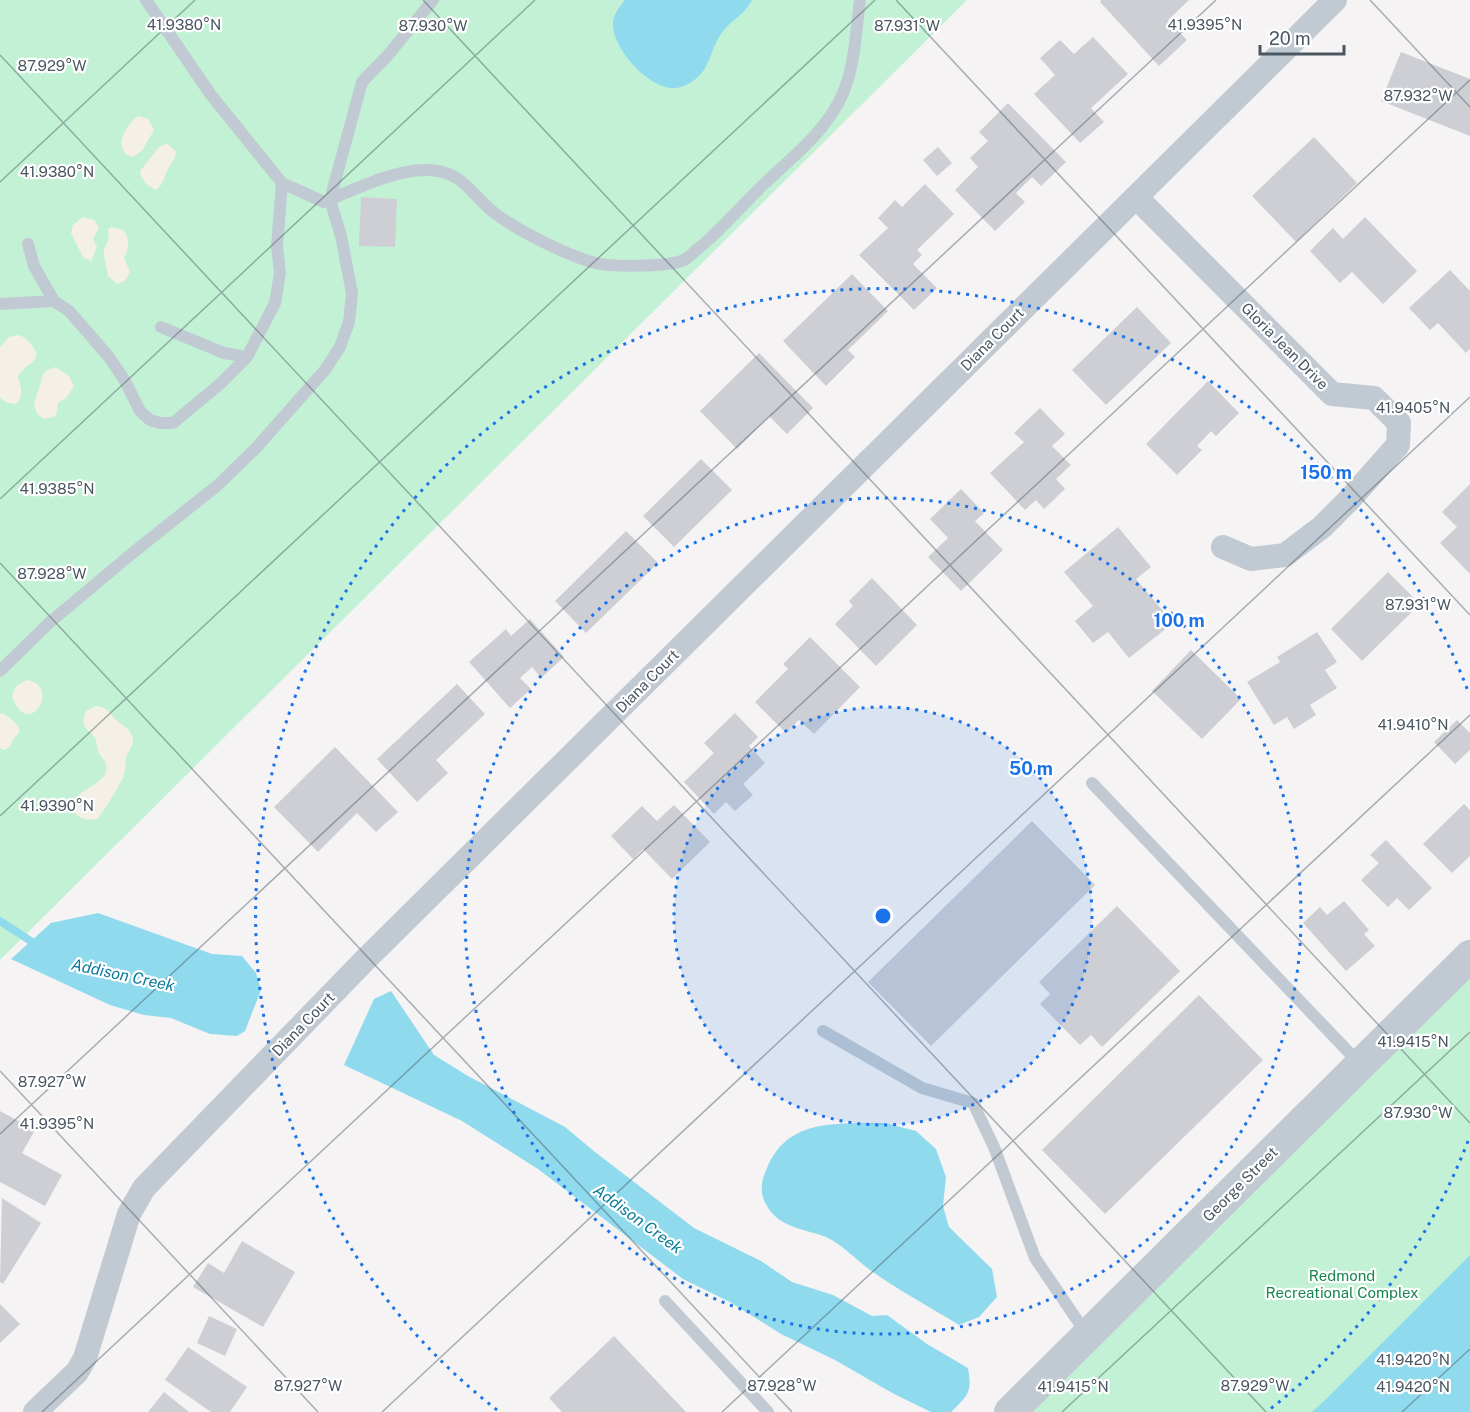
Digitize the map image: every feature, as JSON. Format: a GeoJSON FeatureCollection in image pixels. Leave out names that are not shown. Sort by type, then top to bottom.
{"type":"FeatureCollection","features":[{"type":"Feature","properties":{"kind":"street","name":"Diana Court"},"geometry":{"type":"LineString","coordinates":[[35,1412],[76,1372],[85,1358],[129,1214],[144,1188],[374,951],[1335,0]]}},
{"type":"Feature","properties":{"kind":"street","name":"Gloria Jean Drive"},"geometry":{"type":"LineString","coordinates":[[1136,197],[1332,394],[1374,398],[1399,423],[1398,445],[1350,500],[1322,527],[1285,555],[1251,559],[1223,547]]}},
{"type":"Feature","properties":{"kind":"street","name":"George Street"},"geometry":{"type":"LineString","coordinates":[[1010,1412],[1470,956]]}},
{"type":"Feature","properties":{"kind":"lane"},"geometry":{"type":"LineString","coordinates":[[146,0],[211,95],[282,183],[324,202],[406,172],[428,170],[451,174],[472,189],[496,214],[561,249],[596,263],[667,264],[685,260],[712,238],[810,141],[830,116],[843,94],[850,72],[860,0]]}},
{"type":"Feature","properties":{"kind":"lane"},"geometry":{"type":"LineString","coordinates":[[0,671],[49,623],[218,485],[256,448],[325,370],[340,348],[349,322],[352,293],[343,245],[330,200],[363,82],[433,0]]}},
{"type":"Feature","properties":{"kind":"lane"},"geometry":{"type":"LineString","coordinates":[[28,244],[34,266],[54,301],[69,310],[96,342],[125,381],[140,411],[150,420],[173,423],[220,384],[247,357],[275,303],[280,273],[277,246],[282,183]]}},
{"type":"Feature","properties":{"kind":"lane"},"geometry":{"type":"LineString","coordinates":[[0,304],[54,301]]}},
{"type":"Feature","properties":{"kind":"lane"},"geometry":{"type":"LineString","coordinates":[[161,327],[224,353],[247,357]]}},
{"type":"Feature","properties":{"kind":"lane"},"geometry":{"type":"LineString","coordinates":[[1092,783],[1361,1065]]}},
{"type":"Feature","properties":{"kind":"lane"},"geometry":{"type":"LineString","coordinates":[[823,1031],[922,1088],[973,1103],[994,1147],[1035,1258],[1088,1336]]}},
{"type":"Feature","properties":{"kind":"lane"},"geometry":{"type":"LineString","coordinates":[[665,1301],[768,1412]]}},
{"type":"Feature","properties":{"kind":"green space"},"geometry":{"type":"Polygon","coordinates":[[[0,0],[967,0],[0,960],[0,0]]]}},
{"type":"Feature","properties":{"kind":"green space","name":"Redmond Recreational Complex"},"geometry":{"type":"Polygon","coordinates":[[[1470,977],[1470,1412],[1029,1412],[1470,977]]]}},
{"type":"Feature","properties":{"kind":"sand"},"geometry":{"type":"Polygon","coordinates":[[[138,116],[148,119],[154,130],[142,151],[132,157],[122,148],[122,143],[125,131],[138,116]]]}},
{"type":"Feature","properties":{"kind":"sand"},"geometry":{"type":"Polygon","coordinates":[[[167,143],[176,152],[162,184],[156,190],[146,184],[140,174],[159,147],[167,143]]]}},
{"type":"Feature","properties":{"kind":"sand"},"geometry":{"type":"Polygon","coordinates":[[[83,217],[94,220],[99,227],[93,239],[97,247],[91,261],[83,257],[71,233],[73,225],[83,217]]]}},
{"type":"Feature","properties":{"kind":"sand"},"geometry":{"type":"Polygon","coordinates":[[[111,227],[123,230],[128,240],[124,258],[130,272],[125,281],[117,284],[108,276],[104,255],[109,238],[108,229],[111,227]]]}},
{"type":"Feature","properties":{"kind":"sand"},"geometry":{"type":"Polygon","coordinates":[[[18,335],[29,341],[35,350],[36,358],[18,377],[21,394],[16,404],[8,403],[0,398],[0,347],[9,337],[18,335]]]}},
{"type":"Feature","properties":{"kind":"sand"},"geometry":{"type":"Polygon","coordinates":[[[55,367],[69,376],[74,386],[67,397],[58,403],[56,416],[45,419],[37,414],[34,404],[44,372],[55,367]]]}},
{"type":"Feature","properties":{"kind":"sand"},"geometry":{"type":"Polygon","coordinates":[[[26,680],[37,684],[42,691],[42,699],[39,707],[33,713],[26,714],[19,709],[12,696],[16,686],[26,680]]]}},
{"type":"Feature","properties":{"kind":"sand"},"geometry":{"type":"Polygon","coordinates":[[[95,706],[104,708],[125,726],[132,735],[133,741],[126,757],[125,773],[120,784],[100,816],[89,820],[76,815],[73,807],[76,798],[104,777],[106,772],[106,766],[98,751],[95,738],[84,724],[86,711],[95,706]]]}},
{"type":"Feature","properties":{"kind":"sand"},"geometry":{"type":"Polygon","coordinates":[[[0,714],[14,721],[20,732],[13,739],[10,747],[4,750],[0,748],[0,714]]]}},
{"type":"Feature","properties":{"kind":"water"},"geometry":{"type":"Polygon","coordinates":[[[625,0],[752,0],[719,38],[699,76],[681,87],[671,88],[659,85],[637,69],[620,46],[615,35],[613,21],[625,0]]]}},
{"type":"Feature","properties":{"kind":"water"},"geometry":{"type":"Polygon","coordinates":[[[98,913],[212,954],[242,956],[256,973],[261,990],[245,1031],[237,1036],[210,1034],[171,1018],[144,1015],[110,1005],[11,959],[51,923],[98,913]]]}},
{"type":"Feature","properties":{"kind":"water"},"geometry":{"type":"Polygon","coordinates":[[[391,991],[434,1055],[468,1076],[565,1127],[694,1228],[761,1261],[792,1282],[833,1295],[872,1316],[887,1315],[927,1344],[968,1368],[970,1383],[968,1393],[951,1412],[931,1412],[894,1394],[835,1360],[781,1334],[730,1302],[683,1279],[538,1169],[462,1121],[344,1065],[374,999],[391,991]]]}},
{"type":"Feature","properties":{"kind":"water"},"geometry":{"type":"Polygon","coordinates":[[[885,1123],[916,1131],[936,1149],[946,1177],[943,1206],[949,1227],[992,1269],[997,1297],[979,1317],[959,1325],[864,1266],[832,1240],[778,1219],[764,1201],[762,1182],[765,1173],[776,1151],[788,1140],[801,1132],[833,1124],[885,1123]]]}},
{"type":"Feature","properties":{"kind":"water"},"geometry":{"type":"Polygon","coordinates":[[[1470,1255],[1470,1412],[1312,1412],[1324,1401],[1470,1255]]]}},
{"type":"Feature","properties":{"kind":"building"},"geometry":{"type":"Polygon","coordinates":[[[1101,0],[1189,0],[1168,20],[1187,40],[1159,66],[1100,2],[1101,0]]]}},
{"type":"Feature","properties":{"kind":"building"},"geometry":{"type":"Polygon","coordinates":[[[1093,37],[1128,74],[1091,108],[1104,122],[1080,143],[1034,94],[1055,75],[1040,58],[1060,40],[1074,54],[1093,37]]]}},
{"type":"Feature","properties":{"kind":"building"},"geometry":{"type":"Polygon","coordinates":[[[1401,52],[1470,79],[1470,136],[1381,101],[1401,52]]]}},
{"type":"Feature","properties":{"kind":"building"},"geometry":{"type":"Polygon","coordinates":[[[1008,103],[1066,162],[1041,186],[1032,177],[1016,193],[1025,202],[995,231],[955,190],[978,167],[970,158],[988,141],[979,132],[1008,103]]]}},
{"type":"Feature","properties":{"kind":"building"},"geometry":{"type":"Polygon","coordinates":[[[1314,137],[1357,183],[1296,242],[1252,196],[1314,137]]]}},
{"type":"Feature","properties":{"kind":"building"},"geometry":{"type":"Polygon","coordinates":[[[938,147],[952,163],[937,176],[923,160],[938,147]]]}},
{"type":"Feature","properties":{"kind":"building"},"geometry":{"type":"Polygon","coordinates":[[[925,184],[954,214],[917,250],[922,255],[913,264],[937,288],[914,310],[859,255],[888,228],[878,218],[895,200],[902,207],[925,184]]]}},
{"type":"Feature","properties":{"kind":"building"},"geometry":{"type":"Polygon","coordinates":[[[361,197],[397,199],[395,247],[359,246],[361,197]]]}},
{"type":"Feature","properties":{"kind":"building"},"geometry":{"type":"Polygon","coordinates":[[[1365,217],[1417,271],[1383,304],[1352,272],[1340,283],[1310,251],[1333,228],[1343,239],[1365,217]]]}},
{"type":"Feature","properties":{"kind":"building"},"geometry":{"type":"Polygon","coordinates":[[[1450,270],[1470,291],[1470,349],[1466,353],[1438,323],[1430,330],[1409,308],[1450,270]]]}},
{"type":"Feature","properties":{"kind":"building"},"geometry":{"type":"Polygon","coordinates":[[[852,274],[888,311],[848,350],[855,357],[826,386],[783,341],[852,274]]]}},
{"type":"Feature","properties":{"kind":"building"},"geometry":{"type":"Polygon","coordinates":[[[1137,307],[1171,343],[1106,405],[1072,370],[1137,307]]]}},
{"type":"Feature","properties":{"kind":"building"},"geometry":{"type":"Polygon","coordinates":[[[759,353],[813,408],[787,434],[769,416],[737,449],[700,411],[759,353]]]}},
{"type":"Feature","properties":{"kind":"building"},"geometry":{"type":"Polygon","coordinates":[[[1208,381],[1239,413],[1216,436],[1211,431],[1197,446],[1202,450],[1177,475],[1146,444],[1208,381]]]}},
{"type":"Feature","properties":{"kind":"building"},"geometry":{"type":"Polygon","coordinates":[[[1040,408],[1065,434],[1052,446],[1071,465],[1056,479],[1065,489],[1044,509],[1036,500],[1025,510],[990,473],[1024,442],[1014,433],[1040,408]]]}},
{"type":"Feature","properties":{"kind":"building"},"geometry":{"type":"Polygon","coordinates":[[[701,459],[732,490],[674,547],[643,516],[701,459]]]}},
{"type":"Feature","properties":{"kind":"building"},"geometry":{"type":"Polygon","coordinates":[[[1470,484],[1470,574],[1440,543],[1457,527],[1442,512],[1470,484]]]}},
{"type":"Feature","properties":{"kind":"building"},"geometry":{"type":"Polygon","coordinates":[[[961,489],[984,513],[975,521],[1003,550],[961,591],[928,557],[948,538],[930,519],[961,489]]]}},
{"type":"Feature","properties":{"kind":"building"},"geometry":{"type":"Polygon","coordinates":[[[1118,527],[1151,567],[1136,579],[1173,623],[1129,658],[1108,632],[1093,643],[1075,621],[1093,606],[1064,572],[1118,527]]]}},
{"type":"Feature","properties":{"kind":"building"},"geometry":{"type":"Polygon","coordinates":[[[626,531],[658,563],[586,633],[555,601],[626,531]]]}},
{"type":"Feature","properties":{"kind":"building"},"geometry":{"type":"Polygon","coordinates":[[[1388,572],[1420,604],[1362,661],[1331,629],[1388,572]]]}},
{"type":"Feature","properties":{"kind":"building"},"geometry":{"type":"Polygon","coordinates":[[[872,578],[917,625],[876,666],[835,624],[853,606],[849,601],[872,578]]]}},
{"type":"Feature","properties":{"kind":"building"},"geometry":{"type":"Polygon","coordinates":[[[530,619],[564,657],[541,678],[532,667],[520,678],[531,689],[510,708],[469,662],[506,629],[511,636],[530,619]]]}},
{"type":"Feature","properties":{"kind":"building"},"geometry":{"type":"Polygon","coordinates":[[[1317,632],[1337,662],[1325,670],[1337,688],[1310,705],[1316,715],[1294,729],[1287,717],[1274,725],[1247,682],[1280,662],[1277,657],[1317,632]]]}},
{"type":"Feature","properties":{"kind":"building"},"geometry":{"type":"Polygon","coordinates":[[[810,637],[860,687],[814,734],[799,720],[786,733],[755,702],[788,669],[783,664],[810,637]]]}},
{"type":"Feature","properties":{"kind":"building"},"geometry":{"type":"Polygon","coordinates":[[[1191,650],[1241,699],[1202,739],[1152,691],[1191,650]]]}},
{"type":"Feature","properties":{"kind":"building"},"geometry":{"type":"Polygon","coordinates":[[[457,684],[485,714],[436,760],[448,773],[417,802],[377,759],[457,684]]]}},
{"type":"Feature","properties":{"kind":"building"},"geometry":{"type":"Polygon","coordinates":[[[735,713],[758,737],[749,746],[765,763],[743,784],[753,795],[735,811],[726,802],[714,814],[684,782],[714,753],[704,743],[735,713]]]}},
{"type":"Feature","properties":{"kind":"building"},"geometry":{"type":"Polygon","coordinates":[[[1457,720],[1470,733],[1470,750],[1455,764],[1434,742],[1457,720]]]}},
{"type":"Feature","properties":{"kind":"building"},"geometry":{"type":"Polygon","coordinates":[[[335,747],[398,812],[376,832],[357,813],[318,852],[274,807],[335,747]]]}},
{"type":"Feature","properties":{"kind":"building"},"geometry":{"type":"Polygon","coordinates":[[[1464,804],[1470,810],[1470,856],[1452,873],[1423,844],[1464,804]]]}},
{"type":"Feature","properties":{"kind":"building"},"geometry":{"type":"Polygon","coordinates":[[[674,805],[710,842],[672,879],[643,849],[633,859],[611,836],[642,806],[657,821],[674,805]]]}},
{"type":"Feature","properties":{"kind":"building"},"geometry":{"type":"Polygon","coordinates":[[[1032,821],[1095,885],[931,1046],[868,982],[1032,821]]]}},
{"type":"Feature","properties":{"kind":"building"},"geometry":{"type":"Polygon","coordinates":[[[1386,840],[1432,888],[1409,910],[1397,898],[1388,907],[1361,880],[1379,863],[1370,855],[1386,840]]]}},
{"type":"Feature","properties":{"kind":"building"},"geometry":{"type":"Polygon","coordinates":[[[1344,901],[1369,930],[1364,934],[1375,946],[1346,971],[1303,923],[1320,907],[1327,915],[1344,901]]]}},
{"type":"Feature","properties":{"kind":"building"},"geometry":{"type":"Polygon","coordinates":[[[1117,906],[1180,971],[1102,1047],[1091,1035],[1080,1045],[1040,1004],[1050,994],[1039,982],[1117,906]]]}},
{"type":"Feature","properties":{"kind":"building"},"geometry":{"type":"Polygon","coordinates":[[[1199,995],[1263,1060],[1105,1214],[1042,1150],[1199,995]]]}},
{"type":"Feature","properties":{"kind":"building"},"geometry":{"type":"Polygon","coordinates":[[[0,1111],[35,1130],[22,1153],[62,1175],[45,1206],[0,1182],[0,1111]]]}},
{"type":"Feature","properties":{"kind":"building"},"geometry":{"type":"Polygon","coordinates":[[[2,1198],[41,1223],[3,1284],[0,1282],[2,1198]]]}},
{"type":"Feature","properties":{"kind":"building"},"geometry":{"type":"Polygon","coordinates":[[[242,1241],[295,1272],[263,1327],[193,1287],[208,1263],[224,1273],[242,1241]]]}},
{"type":"Feature","properties":{"kind":"building"},"geometry":{"type":"Polygon","coordinates":[[[0,1304],[20,1324],[0,1343],[0,1304]]]}},
{"type":"Feature","properties":{"kind":"building"},"geometry":{"type":"Polygon","coordinates":[[[209,1316],[237,1329],[225,1356],[197,1343],[209,1316]]]}},
{"type":"Feature","properties":{"kind":"building"},"geometry":{"type":"Polygon","coordinates":[[[614,1336],[686,1412],[562,1412],[549,1398],[614,1336]]]}},
{"type":"Feature","properties":{"kind":"building"},"geometry":{"type":"Polygon","coordinates":[[[188,1347],[247,1387],[230,1412],[211,1412],[165,1380],[188,1347]]]}},
{"type":"Feature","properties":{"kind":"building"},"geometry":{"type":"Polygon","coordinates":[[[164,1392],[189,1412],[148,1412],[164,1392]]]}},
{"type":"Feature","properties":{"kind":"waterway","name":"Addison Creek"},"geometry":{"type":"LineString","coordinates":[[0,921],[40,947]]}}]}
